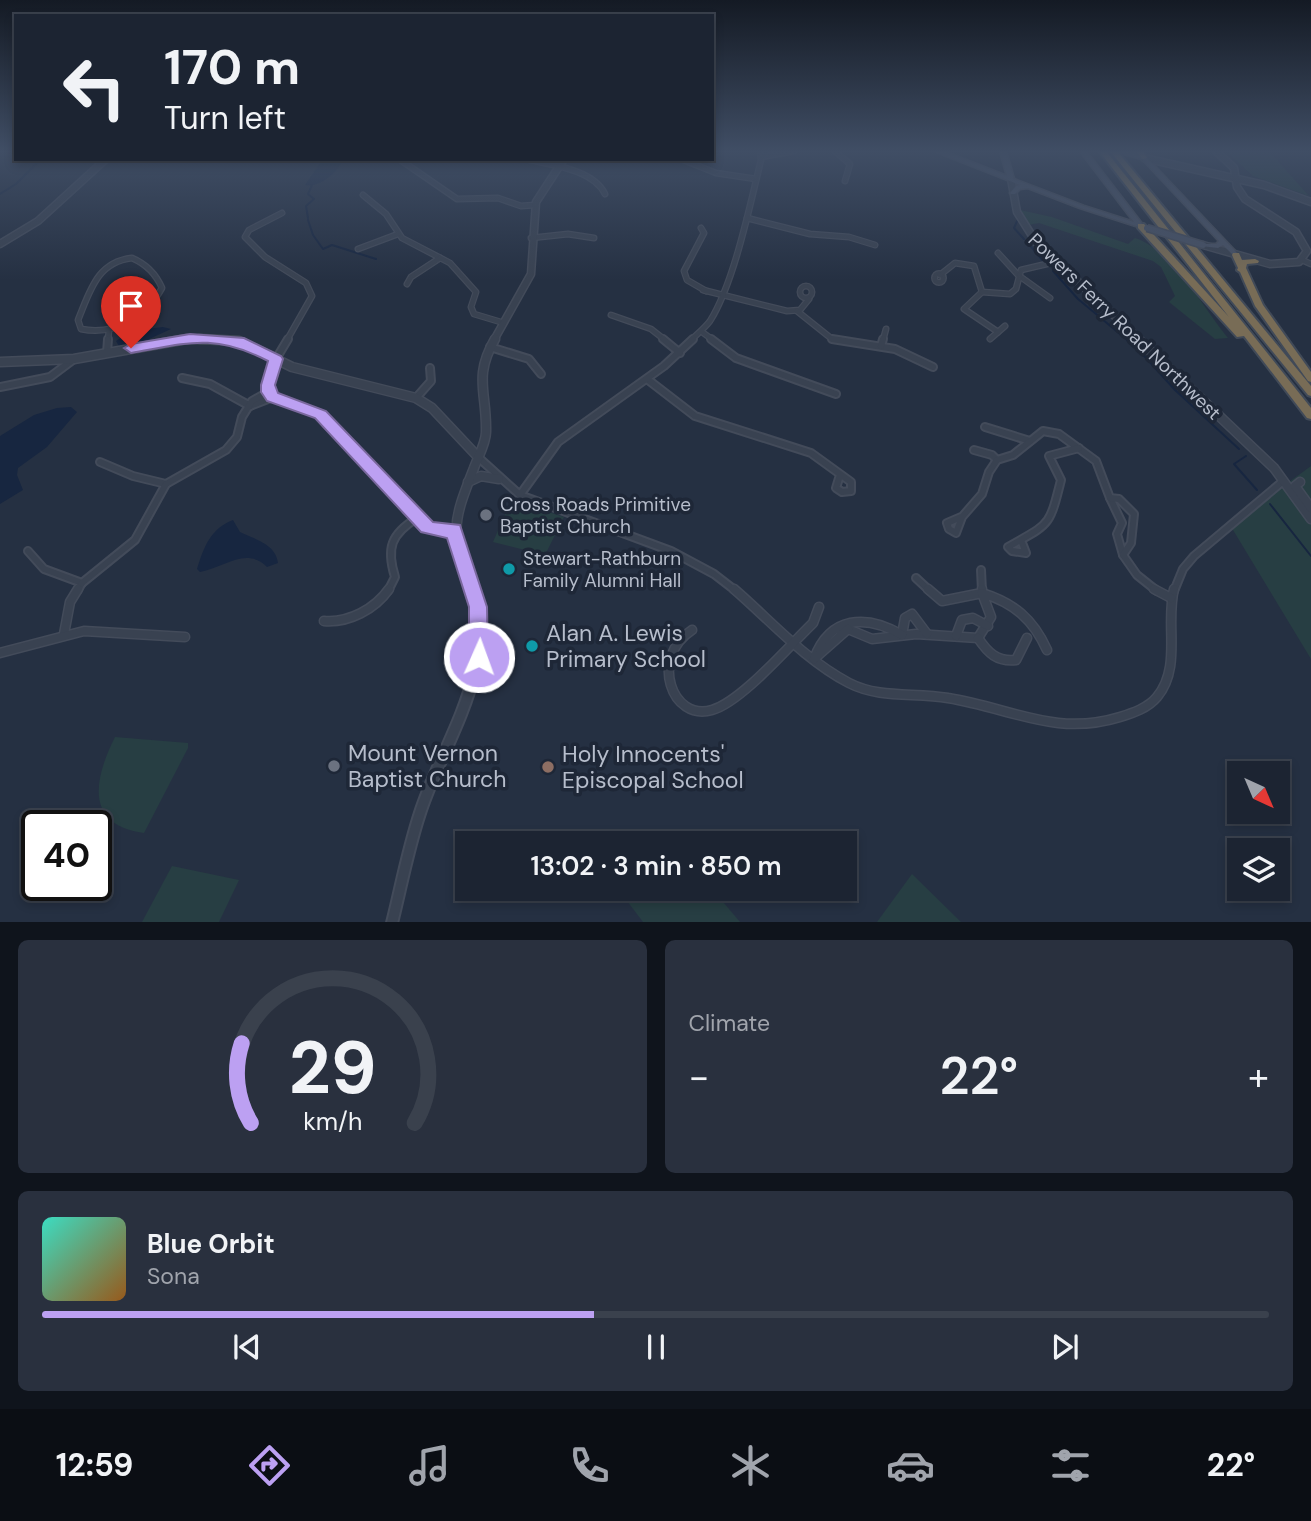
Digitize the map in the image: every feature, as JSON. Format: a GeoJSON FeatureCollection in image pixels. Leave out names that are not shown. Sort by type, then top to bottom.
{"type":"FeatureCollection","features":[{"type":"Feature","properties":{"kind":"highway"},"geometry":{"type":"LineString","coordinates":[[1136,194],[1311,416]]}},
{"type":"Feature","properties":{"kind":"highway"},"geometry":{"type":"LineString","coordinates":[[1149,194],[1311,393]]}},
{"type":"Feature","properties":{"kind":"highway"},"geometry":{"type":"LineString","coordinates":[[1144,227],[1311,416]]}},
{"type":"Feature","properties":{"kind":"highway"},"geometry":{"type":"LineString","coordinates":[[1234,252],[1263,313],[1311,379]]}},
{"type":"Feature","properties":{"kind":"highway"},"geometry":{"type":"LineString","coordinates":[[1241,270],[1244,262],[1255,261]]}},
{"type":"Feature","properties":{"kind":"main road"},"geometry":{"type":"LineString","coordinates":[[1052,194],[1203,245],[1217,246],[1223,240]]}},
{"type":"Feature","properties":{"kind":"main road"},"geometry":{"type":"LineString","coordinates":[[1118,194],[1144,227]]}},
{"type":"Feature","properties":{"kind":"main road"},"geometry":{"type":"LineString","coordinates":[[1178,194],[1234,252]]}},
{"type":"Feature","properties":{"kind":"street"},"geometry":{"type":"LineString","coordinates":[[0,244],[38,221],[68,194]]}},
{"type":"Feature","properties":{"kind":"street"},"geometry":{"type":"LineString","coordinates":[[450,194],[457,199],[498,198],[521,205],[535,205]]}},
{"type":"Feature","properties":{"kind":"street"},"geometry":{"type":"LineString","coordinates":[[393,922],[420,814],[467,699],[479,657],[478,607],[458,553],[454,530],[457,508],[485,438],[481,368],[489,346],[534,266],[531,238],[535,205],[539,194]]}},
{"type":"Feature","properties":{"kind":"street"},"geometry":{"type":"LineString","coordinates":[[520,495],[558,442],[647,379],[702,332],[715,313],[752,194]]}},
{"type":"Feature","properties":{"kind":"street","name":"Powers Ferry Road Northwest"},"geometry":{"type":"LineString","coordinates":[[1013,194],[1025,227],[1055,262],[1253,450],[1311,519]]}},
{"type":"Feature","properties":{"kind":"street"},"geometry":{"type":"LineString","coordinates":[[1234,252],[1255,261],[1280,265],[1301,260],[1307,251],[1302,239],[1250,203],[1242,194]]}},
{"type":"Feature","properties":{"kind":"street"},"geometry":{"type":"LineString","coordinates":[[1247,194],[1252,201],[1250,203]]}},
{"type":"Feature","properties":{"kind":"street"},"geometry":{"type":"LineString","coordinates":[[1289,194],[1311,202]]}},
{"type":"Feature","properties":{"kind":"street"},"geometry":{"type":"LineString","coordinates":[[363,195],[386,214],[398,234],[458,269],[475,289],[471,307],[474,314],[504,323]]}},
{"type":"Feature","properties":{"kind":"street"},"geometry":{"type":"LineString","coordinates":[[270,395],[276,359],[310,302],[312,290],[306,283],[265,257],[244,235],[282,213]]}},
{"type":"Feature","properties":{"kind":"street"},"geometry":{"type":"LineString","coordinates":[[747,218],[810,234],[849,237],[875,245]]}},
{"type":"Feature","properties":{"kind":"street"},"geometry":{"type":"LineString","coordinates":[[701,228],[704,233],[701,243],[684,271],[687,280],[704,290],[780,310],[797,311],[832,339],[881,346],[910,354],[933,367]]}},
{"type":"Feature","properties":{"kind":"street"},"geometry":{"type":"LineString","coordinates":[[358,250],[398,234]]}},
{"type":"Feature","properties":{"kind":"street"},"geometry":{"type":"LineString","coordinates":[[531,238],[568,234],[594,238]]}},
{"type":"Feature","properties":{"kind":"street"},"geometry":{"type":"LineString","coordinates":[[1203,245],[1268,261],[1301,260],[1311,264]]}},
{"type":"Feature","properties":{"kind":"street"},"geometry":{"type":"LineString","coordinates":[[998,253],[1018,275],[1050,298]]}},
{"type":"Feature","properties":{"kind":"street"},"geometry":{"type":"LineString","coordinates":[[407,284],[411,278],[440,258]]}},
{"type":"Feature","properties":{"kind":"street"},"geometry":{"type":"LineString","coordinates":[[136,259],[160,282],[160,292],[145,310],[109,330],[85,331],[79,327],[78,320],[100,270],[115,260],[136,259]]}},
{"type":"Feature","properties":{"kind":"street"},"geometry":{"type":"LineString","coordinates":[[998,332],[964,309],[967,303],[982,292],[1010,294],[1016,289],[1021,270],[1055,262]]}},
{"type":"Feature","properties":{"kind":"street"},"geometry":{"type":"LineString","coordinates":[[940,275],[950,264],[971,263],[976,269],[982,292]]}},
{"type":"Feature","properties":{"kind":"street"},"geometry":{"type":"LineString","coordinates":[[797,311],[809,299]]}},
{"type":"Feature","properties":{"kind":"street"},"geometry":{"type":"LineString","coordinates":[[611,315],[651,329],[680,353]]}},
{"type":"Feature","properties":{"kind":"street"},"geometry":{"type":"LineString","coordinates":[[990,339],[1005,326]]}},
{"type":"Feature","properties":{"kind":"street"},"geometry":{"type":"LineString","coordinates":[[881,346],[886,329]]}},
{"type":"Feature","properties":{"kind":"street"},"geometry":{"type":"LineString","coordinates":[[107,353],[109,330]]}},
{"type":"Feature","properties":{"kind":"street"},"geometry":{"type":"LineString","coordinates":[[702,332],[736,358],[836,394]]}},
{"type":"Feature","properties":{"kind":"street"},"geometry":{"type":"LineString","coordinates":[[0,362],[74,359],[178,340],[204,338],[244,343],[304,370],[349,379],[416,398],[432,408],[499,479],[520,495],[693,562],[728,583],[836,676],[869,692],[892,696],[948,698],[1046,725],[1088,727],[1143,708],[1163,691],[1169,671],[1171,598],[1176,583],[1191,558],[1282,482]]}},
{"type":"Feature","properties":{"kind":"street"},"geometry":{"type":"LineString","coordinates":[[489,346],[529,359],[541,374]]}},
{"type":"Feature","properties":{"kind":"street"},"geometry":{"type":"LineString","coordinates":[[0,387],[52,377],[66,370],[74,359]]}},
{"type":"Feature","properties":{"kind":"street"},"geometry":{"type":"LineString","coordinates":[[416,398],[431,382],[430,368]]}},
{"type":"Feature","properties":{"kind":"street"},"geometry":{"type":"LineString","coordinates":[[182,378],[210,384],[250,406]]}},
{"type":"Feature","properties":{"kind":"street"},"geometry":{"type":"LineString","coordinates":[[647,379],[695,416],[811,453],[840,475]]}},
{"type":"Feature","properties":{"kind":"street"},"geometry":{"type":"LineString","coordinates":[[64,634],[70,602],[82,583],[135,540],[166,484],[226,450],[237,437],[242,417],[250,406],[270,395]]}},
{"type":"Feature","properties":{"kind":"street"},"geometry":{"type":"LineString","coordinates":[[270,395],[321,415],[418,518],[432,530],[454,530]]}},
{"type":"Feature","properties":{"kind":"street"},"geometry":{"type":"LineString","coordinates":[[985,426],[1030,441]]}},
{"type":"Feature","properties":{"kind":"street"},"geometry":{"type":"LineString","coordinates":[[961,517],[982,494],[989,472],[997,460],[1013,455],[1043,431],[1059,433],[1096,461],[1122,523],[1117,534],[1131,570],[1154,590],[1171,598]]}},
{"type":"Feature","properties":{"kind":"street"},"geometry":{"type":"LineString","coordinates":[[465,443],[476,444],[485,438]]}},
{"type":"Feature","properties":{"kind":"street"},"geometry":{"type":"LineString","coordinates":[[1021,540],[1026,553],[1012,551],[1008,547],[1047,525],[1053,512],[1061,481],[1049,456],[1079,448]]}},
{"type":"Feature","properties":{"kind":"street"},"geometry":{"type":"LineString","coordinates":[[974,450],[997,460]]}},
{"type":"Feature","properties":{"kind":"street"},"geometry":{"type":"LineString","coordinates":[[100,462],[166,484]]}},
{"type":"Feature","properties":{"kind":"street"},"geometry":{"type":"LineString","coordinates":[[466,486],[485,475],[499,479]]}},
{"type":"Feature","properties":{"kind":"street"},"geometry":{"type":"LineString","coordinates":[[1300,482],[1295,486],[1311,508]]}},
{"type":"Feature","properties":{"kind":"street"},"geometry":{"type":"LineString","coordinates":[[1110,498],[1119,499],[1134,514],[1131,543],[1123,555]]}},
{"type":"Feature","properties":{"kind":"street"},"geometry":{"type":"LineString","coordinates":[[324,621],[339,622],[388,595],[395,577],[388,558],[390,543],[398,531],[418,518]]}},
{"type":"Feature","properties":{"kind":"street"},"geometry":{"type":"LineString","coordinates":[[28,551],[30,557],[46,569],[82,583]]}},
{"type":"Feature","properties":{"kind":"street"},"geometry":{"type":"LineString","coordinates":[[978,638],[988,626],[991,617],[982,593],[981,570]]}},
{"type":"Feature","properties":{"kind":"street"},"geometry":{"type":"LineString","coordinates":[[916,578],[942,601],[972,593],[998,597],[1030,617],[1047,650]]}},
{"type":"Feature","properties":{"kind":"street"},"geometry":{"type":"LineString","coordinates":[[692,629],[677,641],[668,664],[667,677],[678,699],[689,708],[702,712],[716,711],[729,705],[813,623],[819,607]]}},
{"type":"Feature","properties":{"kind":"street"},"geometry":{"type":"LineString","coordinates":[[902,635],[905,618],[912,614],[923,625],[927,634]]}},
{"type":"Feature","properties":{"kind":"street"},"geometry":{"type":"LineString","coordinates":[[956,636],[962,620],[973,618],[988,626]]}},
{"type":"Feature","properties":{"kind":"street"},"geometry":{"type":"LineString","coordinates":[[814,659],[821,656],[848,625],[876,623],[902,635]]}},
{"type":"Feature","properties":{"kind":"street"},"geometry":{"type":"LineString","coordinates":[[848,625],[872,639],[927,634],[978,638],[997,660],[1004,662],[1016,660],[1027,638]]}},
{"type":"Feature","properties":{"kind":"street"},"geometry":{"type":"LineString","coordinates":[[0,653],[64,634],[97,630],[185,637]]}},
{"type":"Feature","properties":{"kind":"green space"},"geometry":{"type":"Polygon","coordinates":[[[1020,210],[1052,217],[1128,244],[1135,238],[1149,245],[1175,267],[1228,338],[1215,339],[1169,302],[1175,296],[1161,267],[1153,261],[1039,223],[1028,225],[1020,210]]]}},
{"type":"Feature","properties":{"kind":"green space"},"geometry":{"type":"Polygon","coordinates":[[[1311,466],[1311,659],[1230,525],[1311,466]]]}},
{"type":"Feature","properties":{"kind":"green space"},"geometry":{"type":"Polygon","coordinates":[[[511,500],[564,517],[545,555],[493,542],[511,500]]]}},
{"type":"Feature","properties":{"kind":"green space"},"geometry":{"type":"Polygon","coordinates":[[[115,737],[188,743],[188,748],[144,833],[112,822],[112,810],[103,810],[99,798],[99,784],[115,737]]]}},
{"type":"Feature","properties":{"kind":"green space"},"geometry":{"type":"Polygon","coordinates":[[[172,866],[239,880],[219,922],[142,922],[172,866]]]}},
{"type":"Feature","properties":{"kind":"green space"},"geometry":{"type":"Polygon","coordinates":[[[913,875],[961,922],[877,922],[913,875]]]}},
{"type":"Feature","properties":{"kind":"green space"},"geometry":{"type":"Polygon","coordinates":[[[627,901],[722,901],[740,922],[643,922],[627,901]]]}},
{"type":"Feature","properties":{"kind":"water"},"geometry":{"type":"Polygon","coordinates":[[[163,327],[171,329],[134,346],[120,348],[116,341],[131,331],[163,327]]]}},
{"type":"Feature","properties":{"kind":"water"},"geometry":{"type":"Polygon","coordinates":[[[71,407],[77,412],[47,447],[18,468],[17,475],[23,490],[0,504],[0,436],[34,415],[71,407]]]}},
{"type":"Feature","properties":{"kind":"water"},"geometry":{"type":"Polygon","coordinates":[[[233,520],[240,532],[269,547],[278,563],[267,567],[251,558],[243,558],[200,572],[197,569],[209,540],[219,528],[233,520]]]}},
{"type":"Feature","properties":{"kind":"waterway"},"geometry":{"type":"LineString","coordinates":[[308,194],[314,199],[306,206],[308,218]]}},
{"type":"Feature","properties":{"kind":"waterway"},"geometry":{"type":"LineString","coordinates":[[1018,219],[1014,228],[1024,239]]}},
{"type":"Feature","properties":{"kind":"waterway"},"geometry":{"type":"LineString","coordinates":[[308,220],[313,235],[323,249],[332,245],[376,259]]}},
{"type":"Feature","properties":{"kind":"waterway"},"geometry":{"type":"LineString","coordinates":[[1027,242],[1044,262]]}},
{"type":"Feature","properties":{"kind":"waterway"},"geometry":{"type":"LineString","coordinates":[[1053,271],[1078,299],[1138,349],[1175,390],[1239,449]]}},
{"type":"Feature","properties":{"kind":"waterway"},"geometry":{"type":"LineString","coordinates":[[1246,456],[1234,464],[1257,490]]}},
{"type":"Feature","properties":{"kind":"waterway"},"geometry":{"type":"LineString","coordinates":[[1270,504],[1311,556]]}},
{"type":"Feature","properties":{"kind":"place","name":"Cross Roads Primitive Baptist Church"},"geometry":{"type":"Point","coordinates":[486,515]}},
{"type":"Feature","properties":{"kind":"place","name":"Stewart-Rathburn Family Alumni Hall"},"geometry":{"type":"Point","coordinates":[509,569]}},
{"type":"Feature","properties":{"kind":"place","name":"Alan A. Lewis Primary School"},"geometry":{"type":"Point","coordinates":[532,646]}},
{"type":"Feature","properties":{"kind":"place","name":"Mount Vernon Baptist Church"},"geometry":{"type":"Point","coordinates":[334,766]}},
{"type":"Feature","properties":{"kind":"place","name":"Holy Innocents' Episcopal School"},"geometry":{"type":"Point","coordinates":[548,767]}},
{"type":"Feature","properties":{"kind":"route"},"geometry":{"type":"LineString","coordinates":[[131,348],[190,338],[226,339],[244,343],[276,359],[268,385],[268,392],[273,397],[321,415],[427,527],[441,532],[454,530],[458,553],[478,607],[479,657]]}}]}
